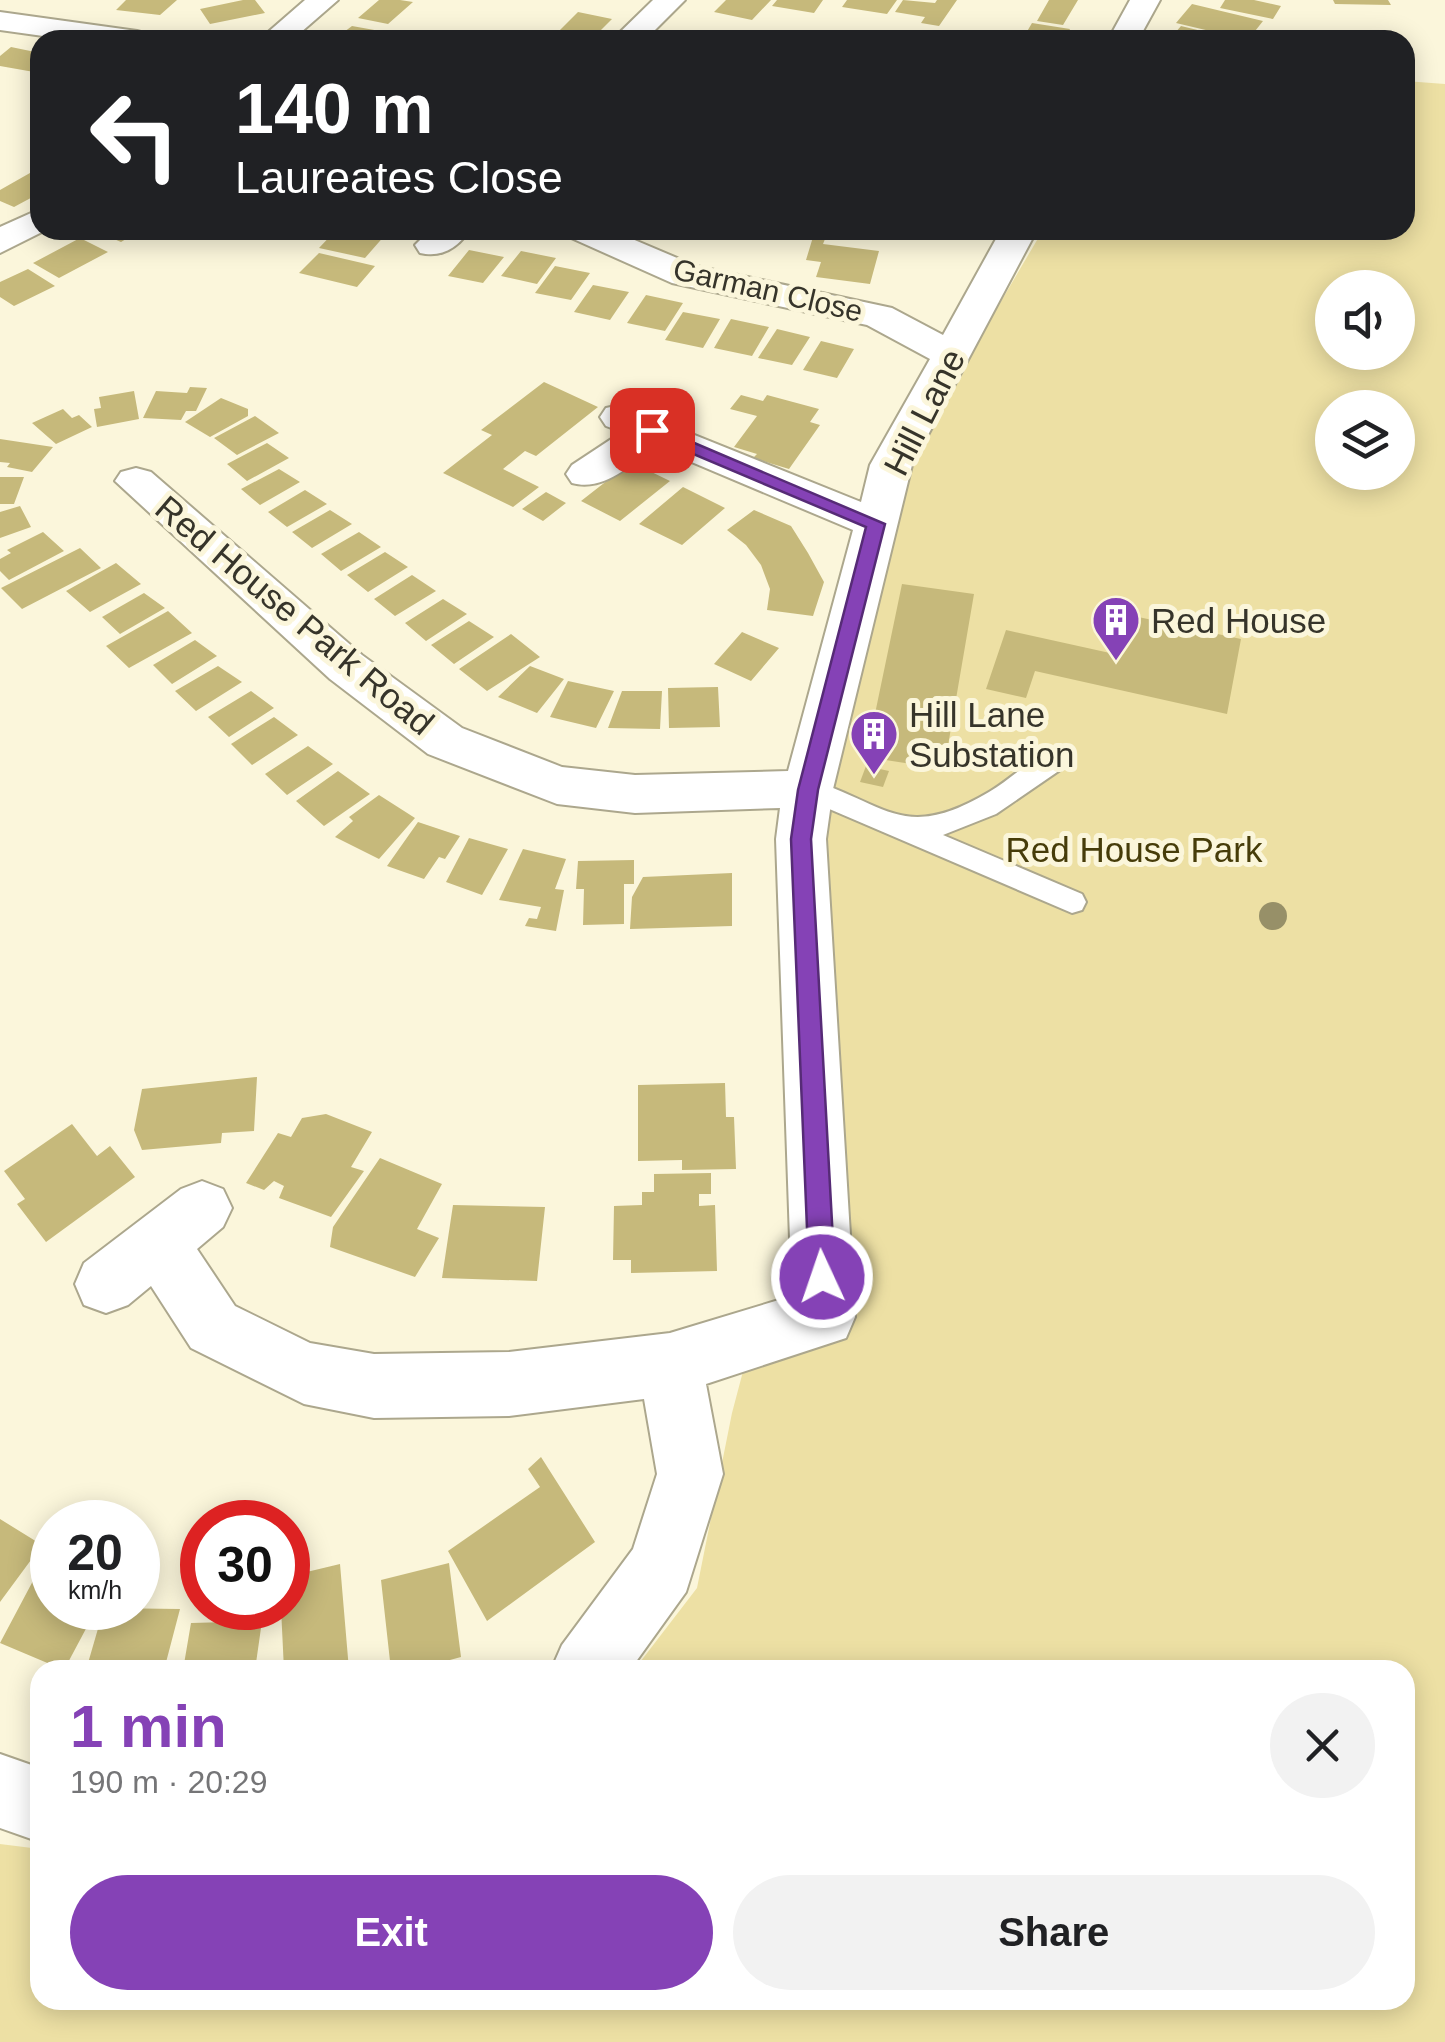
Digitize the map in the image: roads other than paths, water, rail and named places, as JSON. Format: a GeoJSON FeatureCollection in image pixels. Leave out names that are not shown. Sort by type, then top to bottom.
{"type":"FeatureCollection","features":[{"type":"Feature","properties":{"kind":"street"},"geometry":{"type":"LineString","coordinates":[[286,30],[323,0]]}},
{"type":"Feature","properties":{"kind":"street"},"geometry":{"type":"LineString","coordinates":[[644,30],[670,0]]}},
{"type":"Feature","properties":{"kind":"street"},"geometry":{"type":"LineString","coordinates":[[1128,30],[1144,0]]}},
{"type":"Feature","properties":{"kind":"street"},"geometry":{"type":"LineString","coordinates":[[0,21],[65,30]]}},
{"type":"Feature","properties":{"kind":"street"},"geometry":{"type":"LineString","coordinates":[[0,242],[30,225]]}},
{"type":"Feature","properties":{"kind":"street","name":"Garman Close"},"geometry":{"type":"LineString","coordinates":[[604,240],[684,275],[879,316],[952,355]]}},
{"type":"Feature","properties":{"kind":"street","name":"Hill Lane"},"geometry":{"type":"LineString","coordinates":[[670,1364],[824,1317],[801,839],[808,790],[891,465],[1014,240]]}},
{"type":"Feature","properties":{"kind":"street"},"geometry":{"type":"LineString","coordinates":[[587,474],[636,424],[876,524]]}},
{"type":"Feature","properties":{"kind":"street","name":"Red House Park Road"},"geometry":{"type":"LineString","coordinates":[[136,480],[346,667],[445,741],[557,785],[636,794],[808,790]]}},
{"type":"Feature","properties":{"kind":"street"},"geometry":{"type":"LineString","coordinates":[[106,1284],[180,1226],[213,1327],[304,1374],[374,1386],[470,1384],[670,1364],[690,1474],[662,1568],[594,1660]]}},
{"type":"Feature","properties":{"kind":"street"},"geometry":{"type":"LineString","coordinates":[[0,1791],[30,1802]]}},
{"type":"Feature","properties":{"kind":"lane"},"geometry":{"type":"LineString","coordinates":[[906,830],[944,825],[982,811],[1054,761]]}},
{"type":"Feature","properties":{"kind":"lane"},"geometry":{"type":"LineString","coordinates":[[808,790],[1072,902]]}},
{"type":"Feature","properties":{"kind":"place","name":"Red House"},"geometry":{"type":"Point","coordinates":[1116,662]}},
{"type":"Feature","properties":{"kind":"place","name":"Hill Lane Substation"},"geometry":{"type":"Point","coordinates":[874,776]}},
{"type":"Feature","properties":{"kind":"park label","name":"Red House Park"},"geometry":{"type":"Point","coordinates":[1134,849]}}]}
